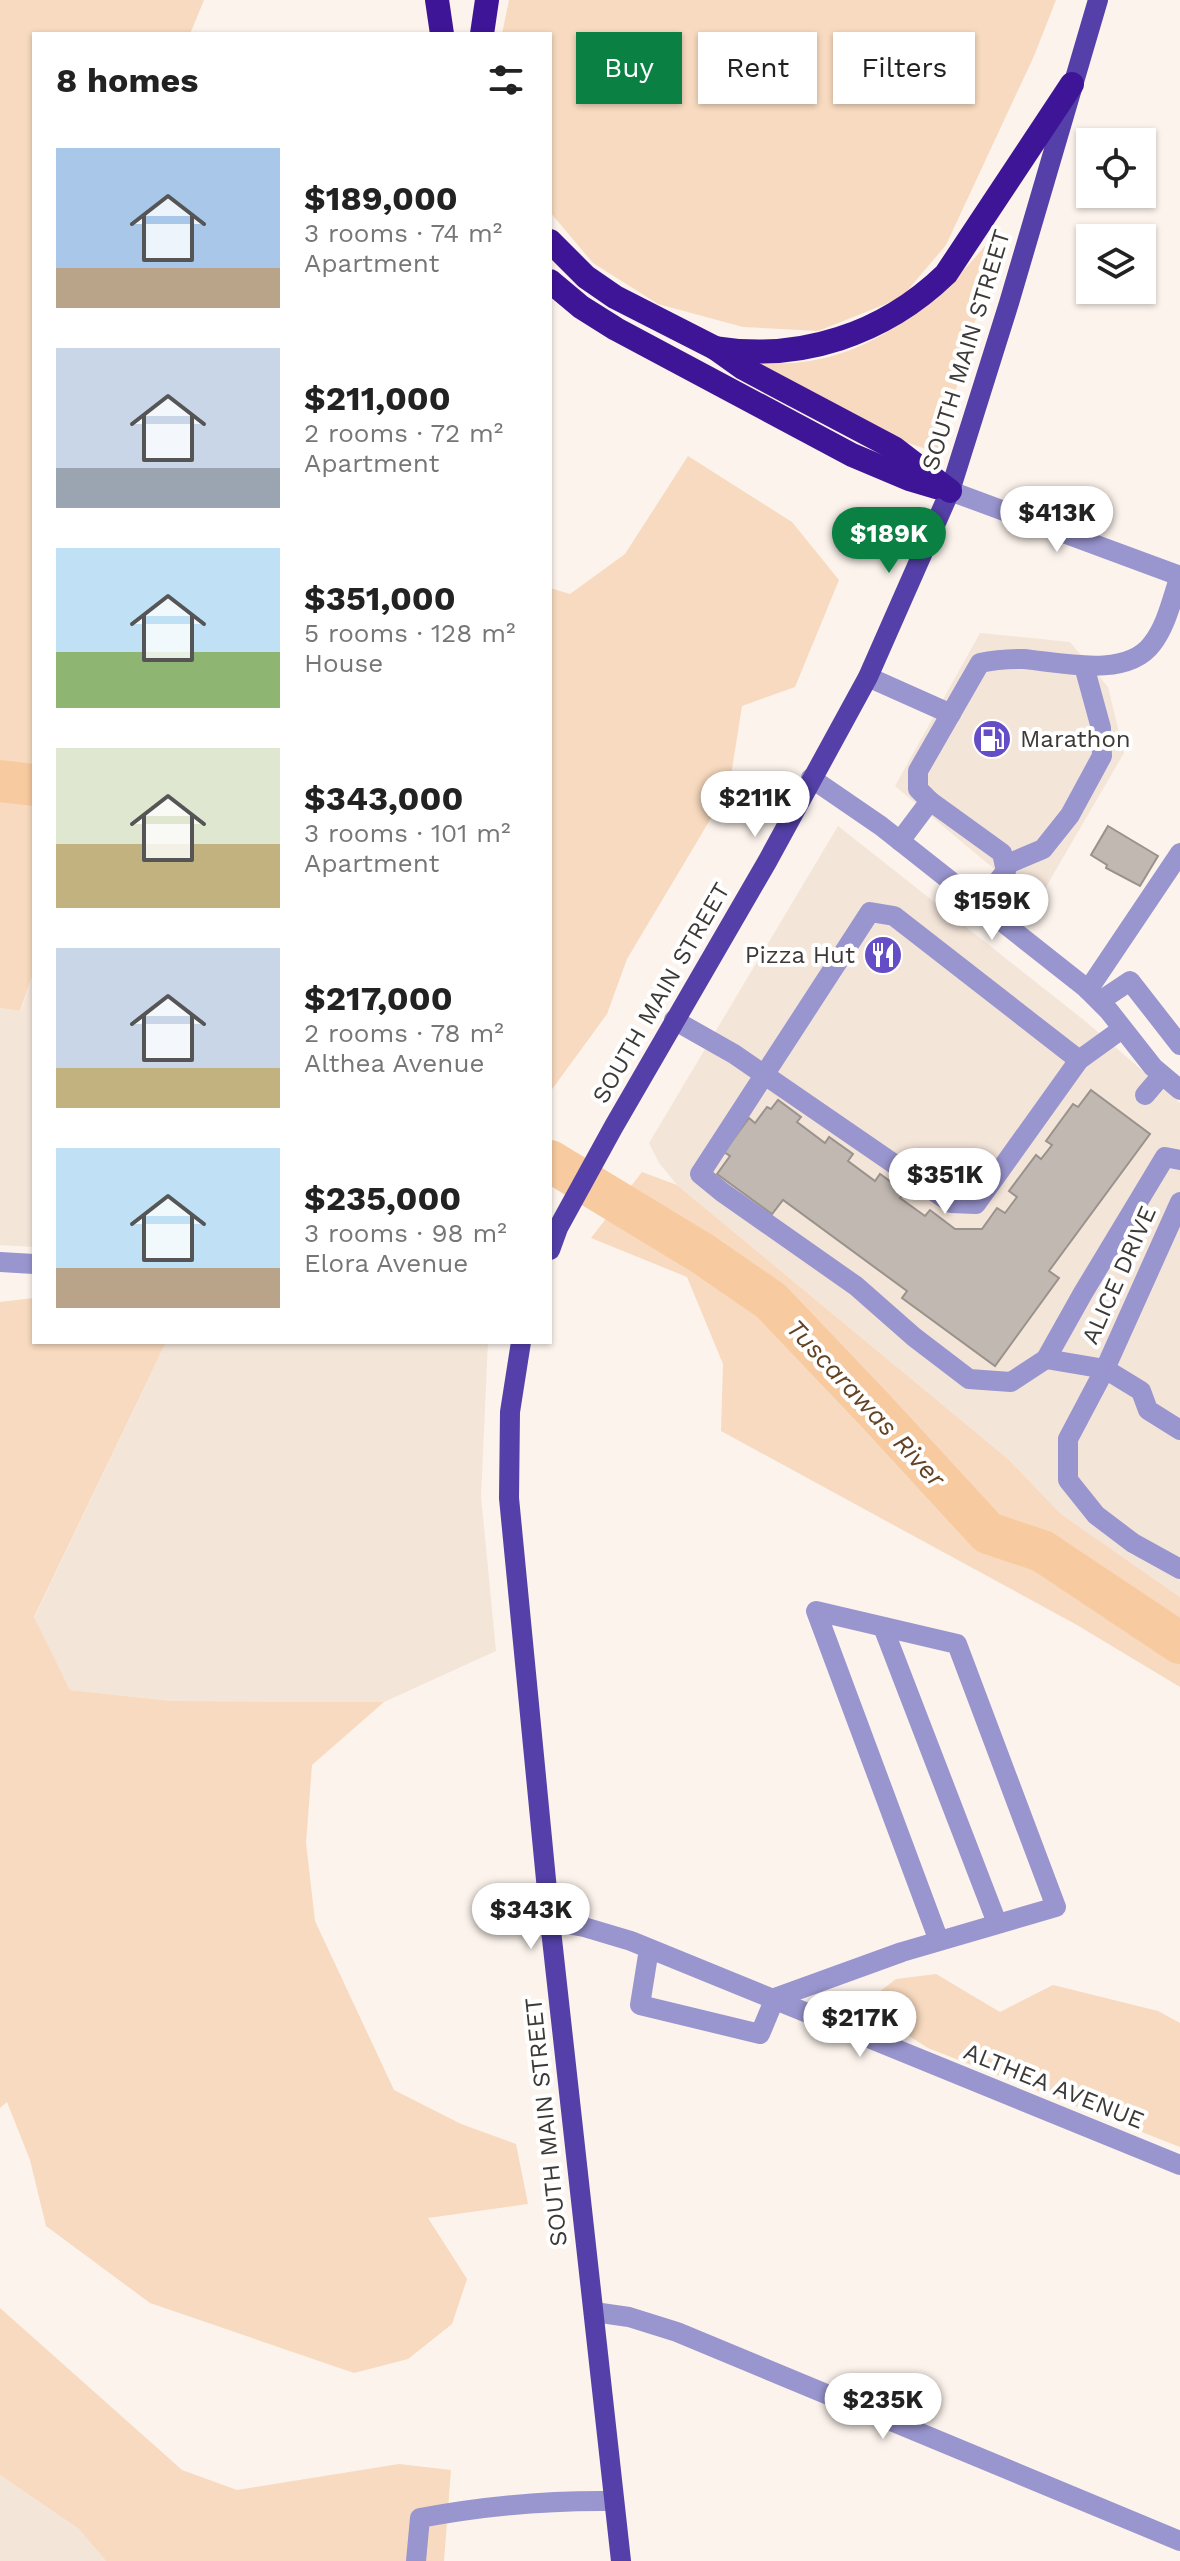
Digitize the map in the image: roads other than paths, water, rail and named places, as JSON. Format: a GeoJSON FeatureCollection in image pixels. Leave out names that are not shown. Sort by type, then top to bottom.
{"type":"FeatureCollection","features":[{"type":"Feature","properties":{"kind":"highway"},"geometry":{"type":"LineString","coordinates":[[437,0],[442,32]]}},
{"type":"Feature","properties":{"kind":"highway"},"geometry":{"type":"LineString","coordinates":[[482,32],[487,0]]}},
{"type":"Feature","properties":{"kind":"highway"},"geometry":{"type":"LineString","coordinates":[[715,348],[740,352],[825,344],[864,331],[924,296],[946,274],[1072,84]]}},
{"type":"Feature","properties":{"kind":"highway"},"geometry":{"type":"LineString","coordinates":[[552,243],[586,277],[615,297],[715,348],[743,368],[894,448],[950,491]]}},
{"type":"Feature","properties":{"kind":"highway"},"geometry":{"type":"LineString","coordinates":[[552,283],[581,307],[616,329],[852,455],[909,479],[950,491]]}},
{"type":"Feature","properties":{"kind":"main road","name":"SOUTH MAIN STREET"},"geometry":{"type":"LineString","coordinates":[[552,1244],[614,1126],[767,862],[868,677],[950,491],[1098,0]]}},
{"type":"Feature","properties":{"kind":"main road","name":"SOUTH MAIN STREET"},"geometry":{"type":"LineString","coordinates":[[521,1344],[510,1412],[509,1498],[550,1921],[621,2561]]}},
{"type":"Feature","properties":{"kind":"street"},"geometry":{"type":"LineString","coordinates":[[950,491],[1180,576],[1167,614],[1151,646],[1124,662],[1084,666],[1023,659],[980,663],[918,771],[918,789],[930,801],[1002,853],[1006,871],[979,904]]}},
{"type":"Feature","properties":{"kind":"street"},"geometry":{"type":"LineString","coordinates":[[1005,865],[1043,849],[1070,815],[1102,756],[1101,728],[1084,666]]}},
{"type":"Feature","properties":{"kind":"street"},"geometry":{"type":"LineString","coordinates":[[868,677],[951,714]]}},
{"type":"Feature","properties":{"kind":"street"},"geometry":{"type":"LineString","coordinates":[[811,778],[900,841],[1094,995],[1142,1054],[1180,1090]]}},
{"type":"Feature","properties":{"kind":"street"},"geometry":{"type":"LineString","coordinates":[[900,841],[930,801]]}},
{"type":"Feature","properties":{"kind":"street"},"geometry":{"type":"LineString","coordinates":[[1094,995],[1180,853]]}},
{"type":"Feature","properties":{"kind":"street"},"geometry":{"type":"LineString","coordinates":[[1079,1060],[894,916],[870,912],[700,1174],[856,1286],[914,1337],[969,1379],[1011,1382],[1046,1359],[1165,1157],[1180,1160]]}},
{"type":"Feature","properties":{"kind":"street"},"geometry":{"type":"LineString","coordinates":[[1094,995],[1130,981],[1180,1045]]}},
{"type":"Feature","properties":{"kind":"street"},"geometry":{"type":"LineString","coordinates":[[674,1020],[764,1075],[951,1203],[976,1204],[1079,1060],[1122,1029]]}},
{"type":"Feature","properties":{"kind":"street"},"geometry":{"type":"LineString","coordinates":[[1145,1095],[1162,1075]]}},
{"type":"Feature","properties":{"kind":"street","name":"ALICE DRIVE"},"geometry":{"type":"LineString","coordinates":[[1180,1202],[1105,1369],[1068,1439],[1068,1480],[1096,1515],[1133,1543],[1180,1569]]}},
{"type":"Feature","properties":{"kind":"street"},"geometry":{"type":"LineString","coordinates":[[0,1262],[32,1264]]}},
{"type":"Feature","properties":{"kind":"street"},"geometry":{"type":"LineString","coordinates":[[1046,1359],[1105,1369],[1141,1391],[1148,1410],[1180,1430]]}},
{"type":"Feature","properties":{"kind":"street"},"geometry":{"type":"LineString","coordinates":[[649,1949],[640,2005],[760,2034],[775,1998],[939,1941],[1056,1907],[957,1644],[816,1611],[939,1941]]}},
{"type":"Feature","properties":{"kind":"street"},"geometry":{"type":"LineString","coordinates":[[883,1627],[997,1923]]}},
{"type":"Feature","properties":{"kind":"street","name":"ALTHEA AVENUE"},"geometry":{"type":"LineString","coordinates":[[550,1921],[584,1927],[649,1949],[1180,2165]]}},
{"type":"Feature","properties":{"kind":"street"},"geometry":{"type":"LineString","coordinates":[[594,2312],[629,2317],[677,2332],[1180,2541]]}},
{"type":"Feature","properties":{"kind":"street"},"geometry":{"type":"LineString","coordinates":[[416,2561],[420,2518],[559,2500],[614,2501]]}},
{"type":"Feature","properties":{"kind":"waterway","name":"Tuscarawas River"},"geometry":{"type":"LineString","coordinates":[[0,781],[32,785]]}},
{"type":"Feature","properties":{"kind":"waterway","name":"Tuscarawas River"},"geometry":{"type":"LineString","coordinates":[[552,1162],[703,1254],[771,1301],[988,1533],[1042,1551],[1180,1643]]}},
{"type":"Feature","properties":{"kind":"place","name":"Marathon"},"geometry":{"type":"Point","coordinates":[992,739]}},
{"type":"Feature","properties":{"kind":"place","name":"Pizza Hut"},"geometry":{"type":"Point","coordinates":[883,955]}}]}
